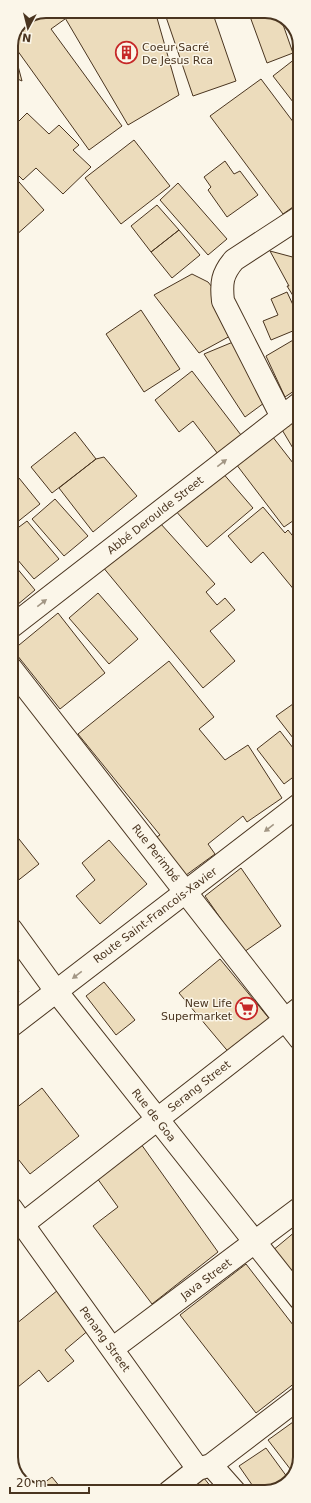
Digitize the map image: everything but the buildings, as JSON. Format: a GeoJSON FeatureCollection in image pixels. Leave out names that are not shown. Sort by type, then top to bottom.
{"type":"FeatureCollection","features":[{"type":"Feature","properties":{"kind":"street"},"geometry":{"type":"LineString","coordinates":[[282,417],[223,301],[222,285],[227,269],[234,260],[293,222]]}},
{"type":"Feature","properties":{"kind":"street","name":"Abbé Deroulde Street"},"geometry":{"type":"LineString","coordinates":[[18,622],[293,408]]}},
{"type":"Feature","properties":{"kind":"street","name":"Rue Perimbé"},"geometry":{"type":"LineString","coordinates":[[18,677],[186,892],[292,1013]]}},
{"type":"Feature","properties":{"kind":"street","name":"Route Saint-Francois-Xavier"},"geometry":{"type":"LineString","coordinates":[[18,1021],[293,809]]}},
{"type":"Feature","properties":{"kind":"street","name":"Rue de Goa"},"geometry":{"type":"LineString","coordinates":[[18,939],[56,991],[293,1290]]}},
{"type":"Feature","properties":{"kind":"street","name":"Serang Street"},"geometry":{"type":"LineString","coordinates":[[18,1215],[157,1119],[292,1013]]}},
{"type":"Feature","properties":{"kind":"street","name":"Java Street"},"geometry":{"type":"LineString","coordinates":[[112,1349],[293,1213]]}},
{"type":"Feature","properties":{"kind":"street","name":"Penang Street"},"geometry":{"type":"LineString","coordinates":[[18,1217],[112,1349],[205,1467],[227,1485]]}},
{"type":"Feature","properties":{"kind":"street"},"geometry":{"type":"LineString","coordinates":[[179,1485],[293,1402]]}},
{"type":"Feature","properties":{"kind":"place","name":"Coeur Sacré De Jesus Rca"},"geometry":{"type":"Point","coordinates":[126,53]}},
{"type":"Feature","properties":{"kind":"place","name":"New Life Supermarket"},"geometry":{"type":"Point","coordinates":[247,1009]}}]}
